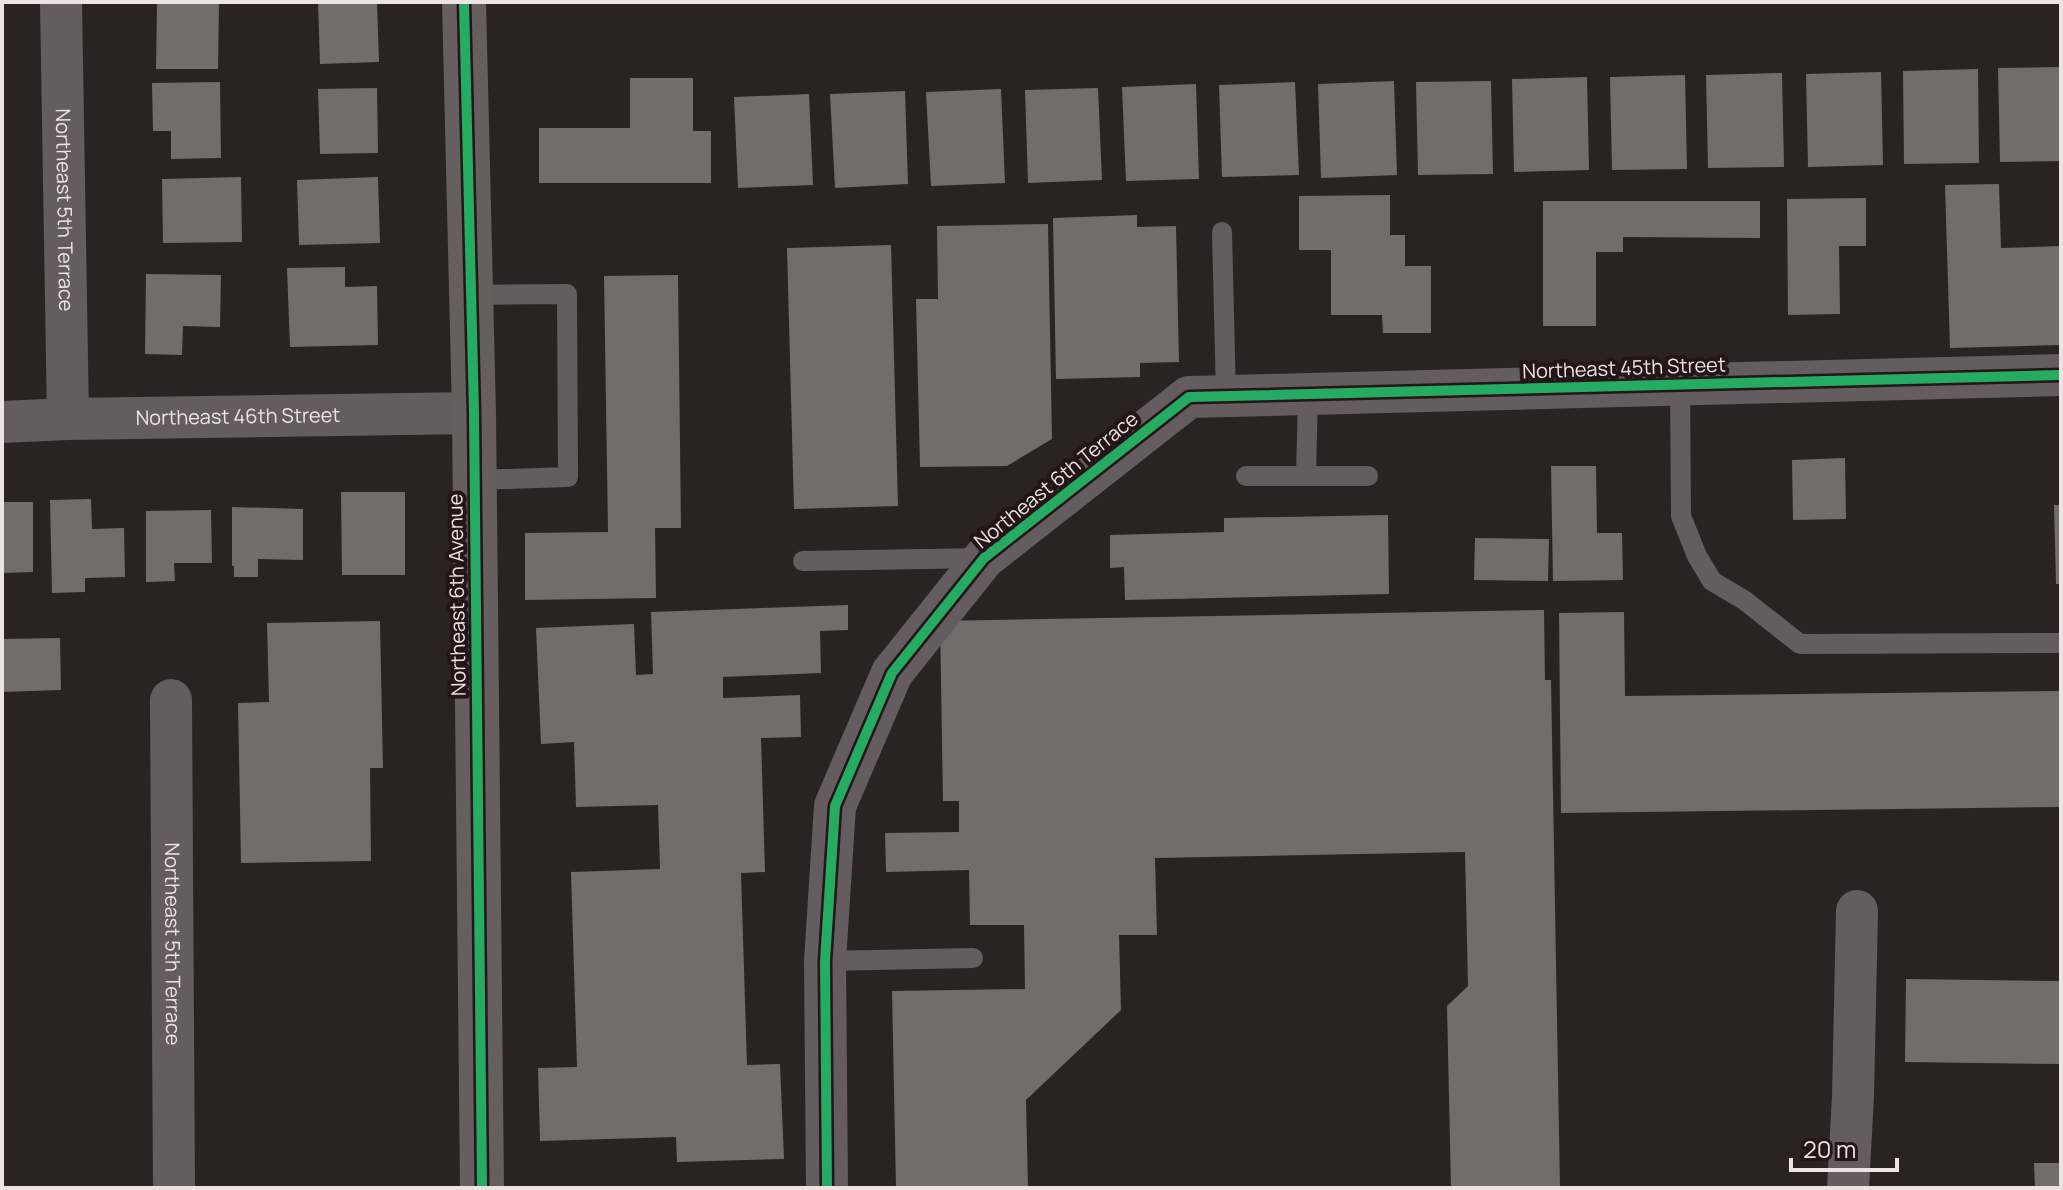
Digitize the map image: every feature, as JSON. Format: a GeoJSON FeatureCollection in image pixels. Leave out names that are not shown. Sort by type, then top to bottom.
{"type":"FeatureCollection","features":[{"type":"Feature","properties":{"kind":"street","name":"Northeast 5th Terrace"},"geometry":{"type":"LineString","coordinates":[[61,2],[68,419]]}},
{"type":"Feature","properties":{"kind":"street","name":"Northeast 6th Avenue"},"geometry":{"type":"LineString","coordinates":[[464,2],[474,413],[482,1188]]}},
{"type":"Feature","properties":{"kind":"street","name":"Northeast 45th Street"},"geometry":{"type":"LineString","coordinates":[[1207,397],[2061,375]]}},
{"type":"Feature","properties":{"kind":"street","name":"Northeast 6th Terrace"},"geometry":{"type":"LineString","coordinates":[[827,1188],[825,961],[835,806],[892,673],[984,558],[1207,397]]}},
{"type":"Feature","properties":{"kind":"street","name":"Northeast 46th Street"},"geometry":{"type":"LineString","coordinates":[[2,422],[474,413]]}},
{"type":"Feature","properties":{"kind":"street","name":"Northeast 5th Terrace"},"geometry":{"type":"LineString","coordinates":[[171,700],[174,1188]]}},
{"type":"Feature","properties":{"kind":"street"},"geometry":{"type":"LineString","coordinates":[[1848,1188],[1857,911]]}},
{"type":"Feature","properties":{"kind":"lane"},"geometry":{"type":"LineString","coordinates":[[1207,397],[1222,232]]}},
{"type":"Feature","properties":{"kind":"lane"},"geometry":{"type":"LineString","coordinates":[[471,295],[567,294],[568,477],[474,480]]}},
{"type":"Feature","properties":{"kind":"lane"},"geometry":{"type":"LineString","coordinates":[[1680,384],[1681,516],[1697,556],[1712,581],[1744,600],[1800,644],[2060,643]]}},
{"type":"Feature","properties":{"kind":"lane"},"geometry":{"type":"LineString","coordinates":[[1306,476],[1308,394]]}},
{"type":"Feature","properties":{"kind":"lane"},"geometry":{"type":"LineString","coordinates":[[1246,476],[1368,476]]}},
{"type":"Feature","properties":{"kind":"lane"},"geometry":{"type":"LineString","coordinates":[[803,561],[984,558]]}},
{"type":"Feature","properties":{"kind":"lane"},"geometry":{"type":"LineString","coordinates":[[825,961],[973,958]]}},
{"type":"Feature","properties":{"kind":"building"},"geometry":{"type":"Polygon","coordinates":[[[157,2],[219,2],[218,69],[156,69],[157,2]]]}},
{"type":"Feature","properties":{"kind":"building"},"geometry":{"type":"Polygon","coordinates":[[[318,2],[377,2],[379,62],[320,64],[318,2]]]}},
{"type":"Feature","properties":{"kind":"building"},"geometry":{"type":"Polygon","coordinates":[[[2061,67],[2061,161],[2000,162],[1998,68],[2061,67]]]}},
{"type":"Feature","properties":{"kind":"building"},"geometry":{"type":"Polygon","coordinates":[[[1978,69],[1979,163],[1904,164],[1903,71],[1978,69]]]}},
{"type":"Feature","properties":{"kind":"building"},"geometry":{"type":"Polygon","coordinates":[[[1881,72],[1883,165],[1808,167],[1806,74],[1881,72]]]}},
{"type":"Feature","properties":{"kind":"building"},"geometry":{"type":"Polygon","coordinates":[[[1782,73],[1784,167],[1708,168],[1706,75],[1782,73]]]}},
{"type":"Feature","properties":{"kind":"building"},"geometry":{"type":"Polygon","coordinates":[[[1685,75],[1687,169],[1612,170],[1610,77],[1685,75]]]}},
{"type":"Feature","properties":{"kind":"building"},"geometry":{"type":"Polygon","coordinates":[[[1587,77],[1589,170],[1514,172],[1512,79],[1587,77]]]}},
{"type":"Feature","properties":{"kind":"building"},"geometry":{"type":"Polygon","coordinates":[[[630,78],[693,78],[693,131],[711,131],[711,183],[539,183],[539,128],[630,128],[630,78]]]}},
{"type":"Feature","properties":{"kind":"building"},"geometry":{"type":"Polygon","coordinates":[[[1394,81],[1397,175],[1321,178],[1318,84],[1394,81]]]}},
{"type":"Feature","properties":{"kind":"building"},"geometry":{"type":"Polygon","coordinates":[[[1491,81],[1493,174],[1418,175],[1416,82],[1491,81]]]}},
{"type":"Feature","properties":{"kind":"building"},"geometry":{"type":"Polygon","coordinates":[[[220,82],[221,158],[171,159],[171,131],[153,131],[152,83],[220,82]]]}},
{"type":"Feature","properties":{"kind":"building"},"geometry":{"type":"Polygon","coordinates":[[[1295,82],[1299,175],[1222,177],[1219,85],[1295,82]]]}},
{"type":"Feature","properties":{"kind":"building"},"geometry":{"type":"Polygon","coordinates":[[[1196,84],[1199,179],[1126,181],[1122,87],[1196,84]]]}},
{"type":"Feature","properties":{"kind":"building"},"geometry":{"type":"Polygon","coordinates":[[[377,88],[378,153],[320,154],[318,89],[377,88]]]}},
{"type":"Feature","properties":{"kind":"building"},"geometry":{"type":"Polygon","coordinates":[[[1098,88],[1102,180],[1028,183],[1025,90],[1098,88]]]}},
{"type":"Feature","properties":{"kind":"building"},"geometry":{"type":"Polygon","coordinates":[[[1001,89],[1005,183],[931,186],[926,92],[1001,89]]]}},
{"type":"Feature","properties":{"kind":"building"},"geometry":{"type":"Polygon","coordinates":[[[905,91],[908,184],[835,188],[830,94],[905,91]]]}},
{"type":"Feature","properties":{"kind":"building"},"geometry":{"type":"Polygon","coordinates":[[[809,94],[813,185],[738,188],[734,97],[809,94]]]}},
{"type":"Feature","properties":{"kind":"building"},"geometry":{"type":"Polygon","coordinates":[[[241,177],[242,242],[163,243],[162,179],[241,177]]]}},
{"type":"Feature","properties":{"kind":"building"},"geometry":{"type":"Polygon","coordinates":[[[378,177],[380,243],[299,245],[297,180],[378,177]]]}},
{"type":"Feature","properties":{"kind":"building"},"geometry":{"type":"Polygon","coordinates":[[[1999,184],[2001,248],[2061,246],[2061,345],[1950,348],[1945,185],[1999,184]]]}},
{"type":"Feature","properties":{"kind":"building"},"geometry":{"type":"Polygon","coordinates":[[[1390,195],[1390,235],[1405,235],[1405,266],[1431,266],[1431,333],[1383,333],[1382,315],[1331,315],[1331,250],[1299,250],[1299,196],[1390,195]]]}},
{"type":"Feature","properties":{"kind":"building"},"geometry":{"type":"Polygon","coordinates":[[[1866,198],[1866,246],[1839,246],[1840,314],[1788,315],[1787,199],[1866,198]]]}},
{"type":"Feature","properties":{"kind":"building"},"geometry":{"type":"Polygon","coordinates":[[[1543,201],[1760,201],[1760,238],[1623,237],[1623,252],[1596,252],[1596,326],[1543,326],[1543,201]]]}},
{"type":"Feature","properties":{"kind":"building"},"geometry":{"type":"Polygon","coordinates":[[[1137,215],[1137,227],[1176,226],[1179,362],[1140,363],[1140,377],[1056,379],[1053,218],[1137,215]]]}},
{"type":"Feature","properties":{"kind":"building"},"geometry":{"type":"Polygon","coordinates":[[[1048,224],[1052,439],[1007,466],[920,467],[916,299],[938,299],[937,226],[1048,224]]]}},
{"type":"Feature","properties":{"kind":"building"},"geometry":{"type":"Polygon","coordinates":[[[891,245],[898,506],[794,509],[787,248],[891,245]]]}},
{"type":"Feature","properties":{"kind":"building"},"geometry":{"type":"Polygon","coordinates":[[[345,267],[345,287],[377,286],[378,345],[290,347],[287,268],[345,267]]]}},
{"type":"Feature","properties":{"kind":"building"},"geometry":{"type":"Polygon","coordinates":[[[146,274],[221,275],[220,327],[183,326],[182,355],[145,354],[146,274]]]}},
{"type":"Feature","properties":{"kind":"building"},"geometry":{"type":"Polygon","coordinates":[[[678,275],[681,528],[655,528],[656,598],[525,600],[525,533],[608,532],[604,276],[678,275]]]}},
{"type":"Feature","properties":{"kind":"building"},"geometry":{"type":"Polygon","coordinates":[[[1845,458],[1846,519],[1793,520],[1792,460],[1845,458]]]}},
{"type":"Feature","properties":{"kind":"building"},"geometry":{"type":"Polygon","coordinates":[[[1551,466],[1596,466],[1597,533],[1622,533],[1623,580],[1553,581],[1551,466]]]}},
{"type":"Feature","properties":{"kind":"building"},"geometry":{"type":"Polygon","coordinates":[[[341,492],[405,492],[405,575],[342,575],[341,492]]]}},
{"type":"Feature","properties":{"kind":"building"},"geometry":{"type":"Polygon","coordinates":[[[91,499],[92,529],[124,528],[125,577],[85,578],[85,592],[52,593],[50,500],[91,499]]]}},
{"type":"Feature","properties":{"kind":"building"},"geometry":{"type":"Polygon","coordinates":[[[2,502],[33,502],[33,572],[2,573],[2,502]]]}},
{"type":"Feature","properties":{"kind":"building"},"geometry":{"type":"Polygon","coordinates":[[[2054,505],[2061,505],[2061,584],[2056,584],[2054,505]]]}},
{"type":"Feature","properties":{"kind":"building"},"geometry":{"type":"Polygon","coordinates":[[[232,507],[303,509],[303,560],[258,559],[258,577],[234,577],[232,507]]]}},
{"type":"Feature","properties":{"kind":"building"},"geometry":{"type":"Polygon","coordinates":[[[211,510],[212,563],[174,563],[175,581],[146,582],[146,511],[211,510]]]}},
{"type":"Feature","properties":{"kind":"building"},"geometry":{"type":"Polygon","coordinates":[[[1388,515],[1389,594],[1125,600],[1124,567],[1110,568],[1110,535],[1224,532],[1224,518],[1388,515]]]}},
{"type":"Feature","properties":{"kind":"building"},"geometry":{"type":"Polygon","coordinates":[[[1475,538],[1549,539],[1548,581],[1474,580],[1475,538]]]}},
{"type":"Feature","properties":{"kind":"building"},"geometry":{"type":"Polygon","coordinates":[[[848,605],[848,630],[820,631],[821,673],[723,677],[723,698],[800,695],[801,737],[761,738],[765,872],[741,873],[747,1065],[780,1064],[784,1159],[677,1162],[676,1137],[540,1141],[538,1068],[577,1067],[571,872],[660,869],[658,805],[576,807],[574,742],[541,744],[536,628],[634,624],[636,675],[653,674],[651,612],[848,605]]]}},
{"type":"Feature","properties":{"kind":"building"},"geometry":{"type":"Polygon","coordinates":[[[1544,610],[1545,680],[1551,680],[1560,1188],[1451,1188],[1447,1006],[1468,986],[1465,852],[1155,858],[1157,935],[1119,935],[1121,1010],[1026,1100],[1028,1188],[896,1188],[892,991],[1025,989],[1024,925],[970,925],[969,870],[886,872],[885,833],[959,832],[959,801],[943,801],[940,621],[1544,610]]]}},
{"type":"Feature","properties":{"kind":"building"},"geometry":{"type":"Polygon","coordinates":[[[1624,612],[1625,696],[2061,691],[2061,807],[1561,813],[1559,613],[1624,612]]]}},
{"type":"Feature","properties":{"kind":"building"},"geometry":{"type":"Polygon","coordinates":[[[380,621],[383,768],[370,768],[371,861],[241,863],[238,703],[269,702],[267,623],[380,621]]]}},
{"type":"Feature","properties":{"kind":"building"},"geometry":{"type":"Polygon","coordinates":[[[60,638],[61,690],[2,692],[2,639],[60,638]]]}},
{"type":"Feature","properties":{"kind":"building"},"geometry":{"type":"Polygon","coordinates":[[[1906,979],[2061,981],[2061,1064],[1905,1062],[1906,979]]]}},
{"type":"Feature","properties":{"kind":"building"},"geometry":{"type":"Polygon","coordinates":[[[2034,1163],[2061,1163],[2061,1188],[2035,1188],[2034,1163]]]}},
{"type":"Feature","properties":{"kind":"cycle path"},"geometry":{"type":"LineString","coordinates":[[464,2],[474,413],[482,1188]]}},
{"type":"Feature","properties":{"kind":"cycle path"},"geometry":{"type":"LineString","coordinates":[[827,1188],[825,961],[835,806],[892,673],[984,558],[1189,397],[2061,375]]}}]}
